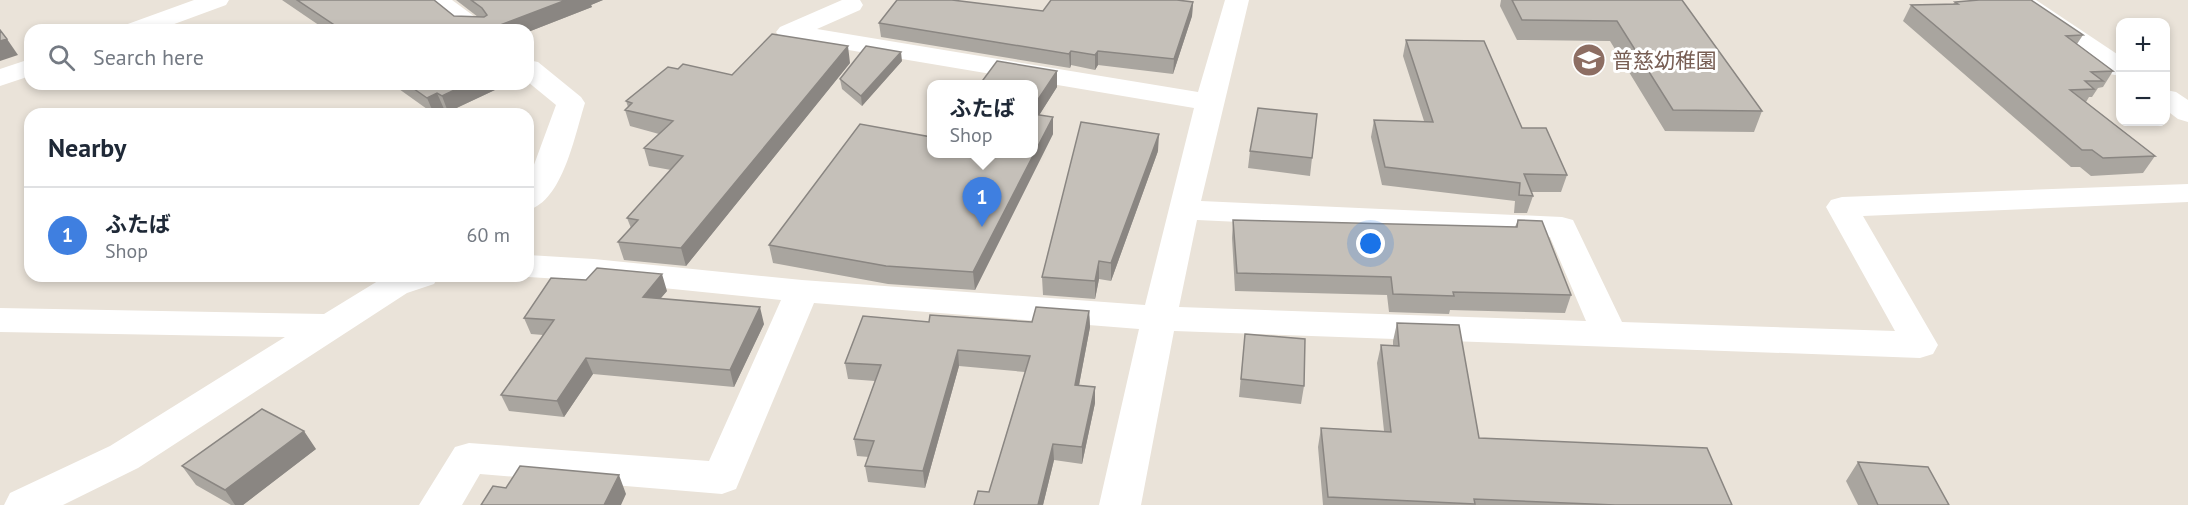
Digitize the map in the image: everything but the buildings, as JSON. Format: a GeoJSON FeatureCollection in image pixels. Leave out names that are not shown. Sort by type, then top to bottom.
{"type":"FeatureCollection","features":[{"type":"Feature","properties":{"kind":"street"},"geometry":{"type":"LineString","coordinates":[[151,24],[217,0]]}},
{"type":"Feature","properties":{"kind":"street"},"geometry":{"type":"LineString","coordinates":[[436,0],[469,24]]}},
{"type":"Feature","properties":{"kind":"street"},"geometry":{"type":"LineString","coordinates":[[1120,505],[1158,318],[1185,210],[1208,102],[1237,0]]}},
{"type":"Feature","properties":{"kind":"street"},"geometry":{"type":"LineString","coordinates":[[2019,0],[2116,66]]}},
{"type":"Feature","properties":{"kind":"street"},"geometry":{"type":"LineString","coordinates":[[851,5],[789,32],[1208,102]]}},
{"type":"Feature","properties":{"kind":"street"},"geometry":{"type":"LineString","coordinates":[[0,78],[24,69]]}},
{"type":"Feature","properties":{"kind":"street"},"geometry":{"type":"LineString","coordinates":[[534,73],[571,103],[542,185],[534,194]]}},
{"type":"Feature","properties":{"kind":"street"},"geometry":{"type":"LineString","coordinates":[[2170,101],[2188,113]]}},
{"type":"Feature","properties":{"kind":"street"},"geometry":{"type":"LineString","coordinates":[[534,266],[594,270],[802,291],[1158,318],[1920,345],[1842,207],[2188,193]]}},
{"type":"Feature","properties":{"kind":"street"},"geometry":{"type":"LineString","coordinates":[[1185,210],[1562,227],[1609,333]]}},
{"type":"Feature","properties":{"kind":"street"},"geometry":{"type":"LineString","coordinates":[[24,505],[124,456],[327,327],[395,285],[404,282]]}},
{"type":"Feature","properties":{"kind":"street"},"geometry":{"type":"LineString","coordinates":[[440,505],[469,458],[722,478],[802,291]]}},
{"type":"Feature","properties":{"kind":"street"},"geometry":{"type":"LineString","coordinates":[[0,320],[327,327]]}},
{"type":"Feature","properties":{"kind":"place","name":"普慈幼稚園"},"geometry":{"type":"Point","coordinates":[1589,60]}},
{"type":"Feature","properties":{"kind":"place","name":"ふたば"},"geometry":{"type":"Point","coordinates":[982,227]}}]}
